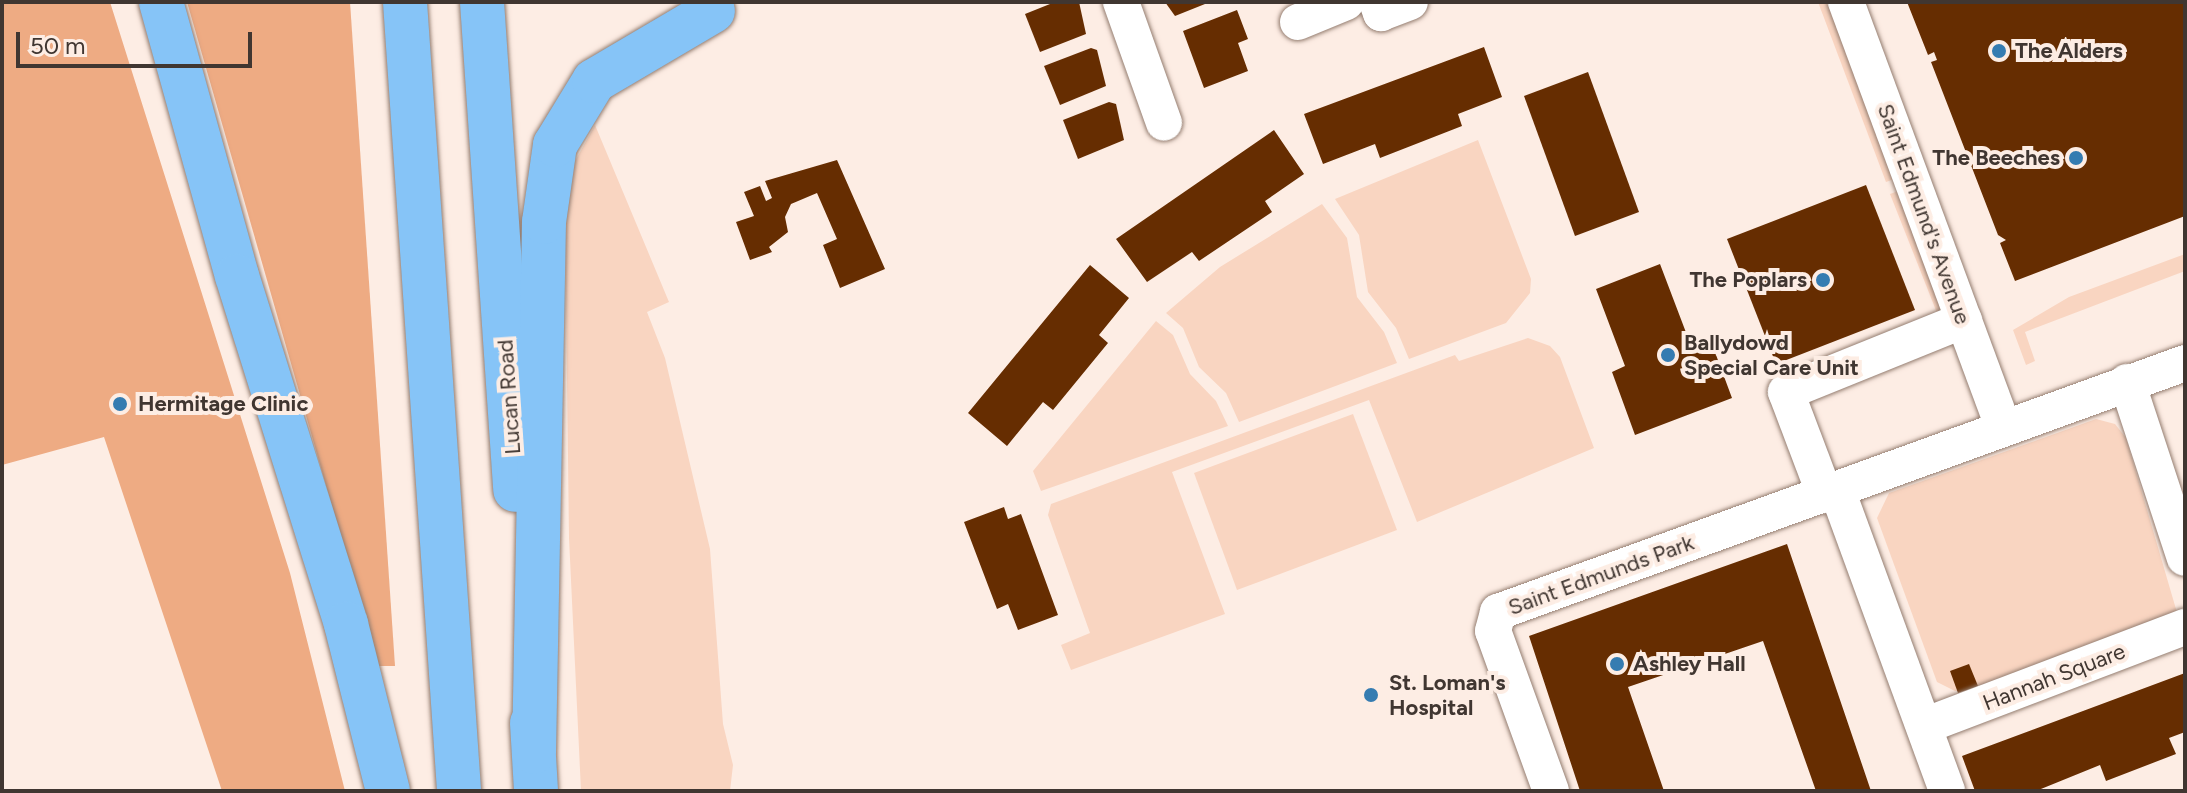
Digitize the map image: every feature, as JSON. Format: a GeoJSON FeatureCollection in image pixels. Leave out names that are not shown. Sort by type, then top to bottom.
{"type":"FeatureCollection","features":[{"type":"Feature","properties":{"kind":"highway"},"geometry":{"type":"LineString","coordinates":[[161,2],[237,276],[346,624],[388,791]]}},
{"type":"Feature","properties":{"kind":"highway"},"geometry":{"type":"LineString","coordinates":[[405,2],[459,791]]}},
{"type":"Feature","properties":{"kind":"highway","name":"Lucan Road"},"geometry":{"type":"LineString","coordinates":[[482,2],[535,772]]}},
{"type":"Feature","properties":{"kind":"highway"},"geometry":{"type":"LineString","coordinates":[[535,772],[544,222],[555,145],[594,81],[713,11]]}},
{"type":"Feature","properties":{"kind":"street"},"geometry":{"type":"LineString","coordinates":[[1121,2],[1164,123]]}},
{"type":"Feature","properties":{"kind":"street"},"geometry":{"type":"LineString","coordinates":[[1298,22],[1346,2]]}},
{"type":"Feature","properties":{"kind":"street"},"geometry":{"type":"LineString","coordinates":[[1377,2],[1381,13],[1410,2]]}},
{"type":"Feature","properties":{"kind":"street","name":"Saint Edmund's Avenue"},"geometry":{"type":"LineString","coordinates":[[1846,2],[2003,426]]}},
{"type":"Feature","properties":{"kind":"street"},"geometry":{"type":"LineString","coordinates":[[1947,791],[1831,492],[1786,392],[1964,320]]}},
{"type":"Feature","properties":{"kind":"street","name":"Saint Edmunds Park"},"geometry":{"type":"LineString","coordinates":[[1551,791],[1493,631],[1498,612],[1831,492],[2003,426],[2185,363]]}},
{"type":"Feature","properties":{"kind":"street"},"geometry":{"type":"LineString","coordinates":[[2127,382],[2185,558]]}},
{"type":"Feature","properties":{"kind":"street","name":"Hannah Square"},"geometry":{"type":"LineString","coordinates":[[1924,726],[2185,627]]}},
{"type":"Feature","properties":{"kind":"shaded area","name":"Hermitage Clinic"},"geometry":{"type":"Polygon","coordinates":[[[2,2],[110,2],[290,573],[345,791],[222,791],[104,437],[2,465],[2,2]]]}},
{"type":"Feature","properties":{"kind":"shaded area"},"geometry":{"type":"Polygon","coordinates":[[[187,2],[350,2],[395,666],[378,666],[187,2]]]}},
{"type":"Feature","properties":{"kind":"shaded area"},"geometry":{"type":"Polygon","coordinates":[[[1818,2],[1831,2],[1897,178],[1886,182],[1818,2]]]}},
{"type":"Feature","properties":{"kind":"shaded area"},"geometry":{"type":"Polygon","coordinates":[[[595,125],[669,302],[647,312],[665,358],[710,549],[723,724],[733,765],[730,791],[581,791],[569,538],[565,215],[568,174],[595,125]]]}},
{"type":"Feature","properties":{"kind":"shaded area"},"geometry":{"type":"Polygon","coordinates":[[[1478,140],[1531,279],[1530,293],[1506,323],[1409,359],[1396,328],[1368,292],[1359,235],[1335,199],[1478,140]]]}},
{"type":"Feature","properties":{"kind":"shaded area"},"geometry":{"type":"Polygon","coordinates":[[[1901,190],[1946,302],[1939,318],[1890,194],[1901,190]]]}},
{"type":"Feature","properties":{"kind":"shaded area"},"geometry":{"type":"Polygon","coordinates":[[[1322,204],[1347,238],[1357,297],[1384,332],[1397,363],[1239,422],[1226,393],[1199,367],[1183,328],[1166,313],[1220,267],[1322,204]]]}},
{"type":"Feature","properties":{"kind":"shaded area"},"geometry":{"type":"Polygon","coordinates":[[[2185,254],[2185,271],[2025,332],[2035,361],[2026,365],[2013,330],[2069,297],[2185,254]]]}},
{"type":"Feature","properties":{"kind":"shaded area"},"geometry":{"type":"Polygon","coordinates":[[[1156,321],[1173,335],[1190,374],[1216,401],[1228,426],[1041,491],[1033,471],[1156,321]]]}},
{"type":"Feature","properties":{"kind":"shaded area"},"geometry":{"type":"Polygon","coordinates":[[[1528,338],[1550,346],[1560,357],[1594,448],[1417,522],[1369,400],[1172,472],[1225,614],[1071,670],[1061,645],[1090,633],[1048,515],[1051,504],[1455,355],[1459,361],[1528,338]]]}},
{"type":"Feature","properties":{"kind":"shaded area"},"geometry":{"type":"Polygon","coordinates":[[[1353,414],[1397,530],[1237,590],[1194,473],[1353,414]]]}},
{"type":"Feature","properties":{"kind":"shaded area"},"geometry":{"type":"Polygon","coordinates":[[[2096,419],[2115,424],[2126,438],[2178,616],[1978,691],[1955,691],[1937,682],[1877,518],[1889,493],[2096,419]]]}},
{"type":"Feature","properties":{"kind":"building"},"geometry":{"type":"Polygon","coordinates":[[[1055,2],[1079,2],[1086,34],[1040,52],[1025,14],[1055,2]]]}},
{"type":"Feature","properties":{"kind":"building"},"geometry":{"type":"Polygon","coordinates":[[[1165,2],[1210,2],[1175,16],[1165,2]]]}},
{"type":"Feature","properties":{"kind":"building","name":"The Beeches"},"geometry":{"type":"Polygon","coordinates":[[[1907,2],[2185,2],[2185,216],[2015,281],[2000,243],[2006,240],[1998,235],[1931,62],[1937,60],[1934,52],[1928,55],[1907,2]]]}},
{"type":"Feature","properties":{"kind":"building"},"geometry":{"type":"Polygon","coordinates":[[[1237,10],[1248,39],[1238,43],[1248,71],[1204,88],[1183,31],[1237,10]]]}},
{"type":"Feature","properties":{"kind":"building"},"geometry":{"type":"Polygon","coordinates":[[[1484,47],[1502,97],[1458,114],[1462,126],[1380,158],[1375,144],[1323,164],[1304,114],[1484,47]]]}},
{"type":"Feature","properties":{"kind":"building"},"geometry":{"type":"Polygon","coordinates":[[[1091,48],[1097,50],[1106,86],[1060,105],[1044,66],[1091,48]]]}},
{"type":"Feature","properties":{"kind":"building"},"geometry":{"type":"Polygon","coordinates":[[[1588,72],[1639,212],[1575,236],[1524,96],[1588,72]]]}},
{"type":"Feature","properties":{"kind":"building"},"geometry":{"type":"Polygon","coordinates":[[[1109,102],[1116,104],[1124,140],[1078,159],[1063,120],[1109,102]]]}},
{"type":"Feature","properties":{"kind":"building"},"geometry":{"type":"Polygon","coordinates":[[[1274,130],[1304,174],[1265,201],[1272,212],[1199,261],[1192,252],[1147,282],[1116,239],[1274,130]]]}},
{"type":"Feature","properties":{"kind":"building"},"geometry":{"type":"Polygon","coordinates":[[[837,160],[885,269],[840,288],[823,245],[837,239],[817,193],[791,204],[785,217],[788,232],[769,247],[772,252],[750,260],[736,222],[754,216],[744,192],[760,186],[766,201],[772,198],[765,181],[837,160]]]}},
{"type":"Feature","properties":{"kind":"building","name":"The Poplars"},"geometry":{"type":"Polygon","coordinates":[[[1866,185],[1915,310],[1776,364],[1727,239],[1866,185]]]}},
{"type":"Feature","properties":{"kind":"building","name":"Ballydowd Special Care Unit"},"geometry":{"type":"Polygon","coordinates":[[[1660,264],[1690,343],[1709,336],[1732,398],[1635,435],[1612,372],[1625,366],[1596,289],[1660,264]]]}},
{"type":"Feature","properties":{"kind":"building"},"geometry":{"type":"Polygon","coordinates":[[[1090,265],[1129,298],[1099,335],[1108,343],[1053,410],[1043,402],[1007,446],[968,413],[1090,265]]]}},
{"type":"Feature","properties":{"kind":"building"},"geometry":{"type":"Polygon","coordinates":[[[1004,507],[1008,519],[1021,514],[1058,615],[1018,630],[1008,604],[997,609],[964,522],[1004,507]]]}},
{"type":"Feature","properties":{"kind":"building","name":"Ashley Hall"},"geometry":{"type":"Polygon","coordinates":[[[1787,544],[1871,791],[1816,791],[1763,641],[1628,687],[1664,791],[1580,791],[1529,636],[1787,544]]]}},
{"type":"Feature","properties":{"kind":"building"},"geometry":{"type":"Polygon","coordinates":[[[1969,664],[1978,686],[1958,693],[1950,671],[1969,664]]]}},
{"type":"Feature","properties":{"kind":"building"},"geometry":{"type":"Polygon","coordinates":[[[2185,673],[2185,732],[2169,738],[2176,754],[2106,781],[2100,765],[2036,791],[1975,791],[1962,756],[2185,673]]]}},
{"type":"Feature","properties":{"kind":"place","name":"The Alders"},"geometry":{"type":"Point","coordinates":[1999,51]}},
{"type":"Feature","properties":{"kind":"place","name":"The Beeches"},"geometry":{"type":"Point","coordinates":[2076,158]}},
{"type":"Feature","properties":{"kind":"place","name":"The Poplars"},"geometry":{"type":"Point","coordinates":[1823,280]}},
{"type":"Feature","properties":{"kind":"place","name":"Ballydowd Special Care Unit"},"geometry":{"type":"Point","coordinates":[1668,355]}},
{"type":"Feature","properties":{"kind":"place","name":"Hermitage Clinic"},"geometry":{"type":"Point","coordinates":[120,404]}},
{"type":"Feature","properties":{"kind":"place","name":"Ashley Hall"},"geometry":{"type":"Point","coordinates":[1617,664]}},
{"type":"Feature","properties":{"kind":"place","name":"St. Loman's Hospital"},"geometry":{"type":"Point","coordinates":[1371,695]}}]}
